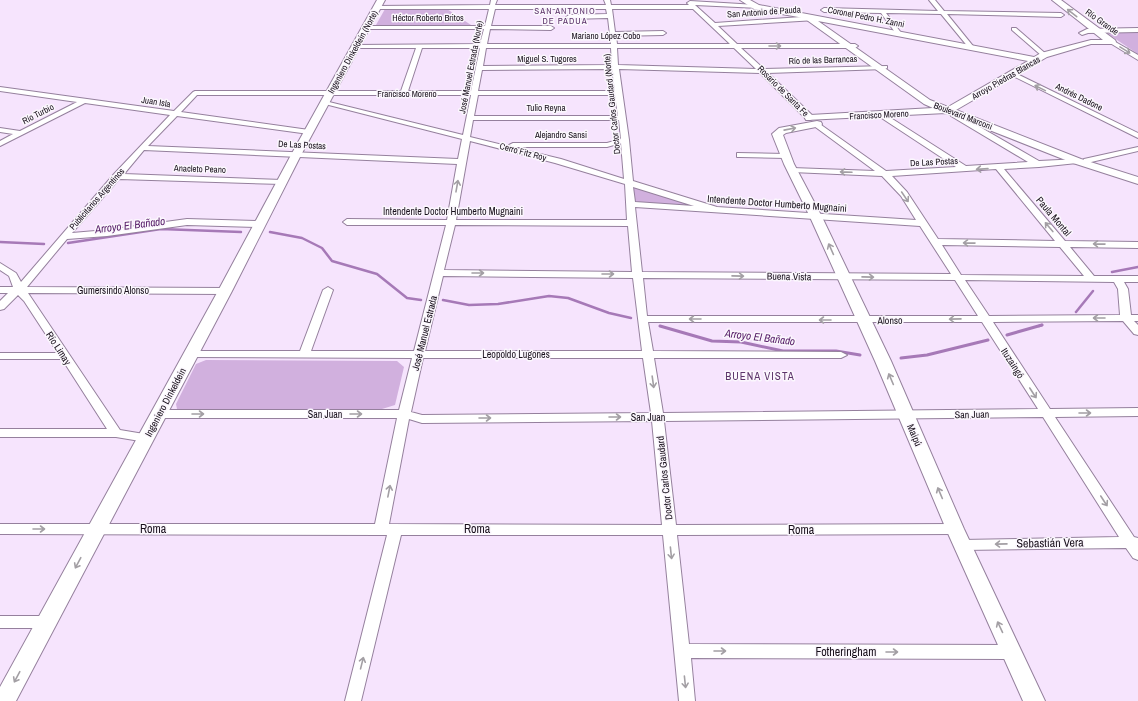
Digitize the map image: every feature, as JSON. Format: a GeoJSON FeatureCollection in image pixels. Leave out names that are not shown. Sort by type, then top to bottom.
{"type":"FeatureCollection","features":[{"type":"Feature","properties":{"kind":"main road"},"geometry":{"type":"LineString","coordinates":[[744,0],[757,7]]}},
{"type":"Feature","properties":{"kind":"main road","name":"Río Grande"},"geometry":{"type":"LineString","coordinates":[[1053,2],[1061,15],[1069,22]]}},
{"type":"Feature","properties":{"kind":"main road","name":"Río Grande"},"geometry":{"type":"LineString","coordinates":[[1053,2],[1112,42]]}},
{"type":"Feature","properties":{"kind":"main road","name":"Ingeniero Dinkeldein (Norte)"},"geometry":{"type":"LineString","coordinates":[[328,98],[380,3]]}},
{"type":"Feature","properties":{"kind":"main road","name":"Coronel Pedro H. Zanni"},"geometry":{"type":"LineString","coordinates":[[757,7],[971,47],[1040,58]]}},
{"type":"Feature","properties":{"kind":"main road","name":"Boulevard Marconi"},"geometry":{"type":"LineString","coordinates":[[810,17],[881,67],[927,102],[951,109],[1082,161],[1138,181]]}},
{"type":"Feature","properties":{"kind":"main road"},"geometry":{"type":"LineString","coordinates":[[1080,31],[1091,42]]}},
{"type":"Feature","properties":{"kind":"main road","name":"Arroyo Piedras Blancas"},"geometry":{"type":"LineString","coordinates":[[951,109],[1040,58],[1091,42],[1112,42]]}},
{"type":"Feature","properties":{"kind":"main road","name":"Ingeniero Dinkeldein"},"geometry":{"type":"LineString","coordinates":[[4,701],[225,291],[296,155],[328,98]]}},
{"type":"Feature","properties":{"kind":"main road","name":"Francisco Moreno"},"geometry":{"type":"LineString","coordinates":[[786,156],[777,134],[779,132],[814,121],[951,109]]}},
{"type":"Feature","properties":{"kind":"main road","name":"Maipú"},"geometry":{"type":"LineString","coordinates":[[786,156],[864,320],[959,537],[1034,701]]}},
{"type":"Feature","properties":{"kind":"main road","name":"Boulevard Marconi"},"geometry":{"type":"LineString","coordinates":[[1082,161],[1138,177]]}},
{"type":"Feature","properties":{"kind":"street"},"geometry":{"type":"LineString","coordinates":[[446,0],[456,7]]}},
{"type":"Feature","properties":{"kind":"street"},"geometry":{"type":"LineString","coordinates":[[551,0],[551,7]]}},
{"type":"Feature","properties":{"kind":"street"},"geometry":{"type":"LineString","coordinates":[[932,0],[971,47]]}},
{"type":"Feature","properties":{"kind":"street","name":"Coronel Pedro H. Zanni"},"geometry":{"type":"LineString","coordinates":[[380,3],[456,7],[493,3],[551,7],[608,3],[690,3],[757,7]]}},
{"type":"Feature","properties":{"kind":"street","name":"José Manuel Estrada (Norte)"},"geometry":{"type":"LineString","coordinates":[[467,138],[483,46],[489,27],[493,3]]}},
{"type":"Feature","properties":{"kind":"street","name":"Doctor Carlos Gaudard (Norte)"},"geometry":{"type":"LineString","coordinates":[[608,3],[625,140],[628,184]]}},
{"type":"Feature","properties":{"kind":"street","name":"Rosario de Santa Fe"},"geometry":{"type":"LineString","coordinates":[[690,3],[814,121],[885,174]]}},
{"type":"Feature","properties":{"kind":"street"},"geometry":{"type":"LineString","coordinates":[[827,20],[824,8],[943,13],[1061,15]]}},
{"type":"Feature","properties":{"kind":"street"},"geometry":{"type":"LineString","coordinates":[[882,11],[899,34]]}},
{"type":"Feature","properties":{"kind":"street"},"geometry":{"type":"LineString","coordinates":[[569,17],[610,16]]}},
{"type":"Feature","properties":{"kind":"street","name":"San Antonio de Pauda"},"geometry":{"type":"LineString","coordinates":[[713,25],[810,17]]}},
{"type":"Feature","properties":{"kind":"street","name":"Héctor Roberto Britos"},"geometry":{"type":"LineString","coordinates":[[367,27],[551,28]]}},
{"type":"Feature","properties":{"kind":"street"},"geometry":{"type":"LineString","coordinates":[[1014,29],[1040,58]]}},
{"type":"Feature","properties":{"kind":"street"},"geometry":{"type":"LineString","coordinates":[[1080,31],[1138,30]]}},
{"type":"Feature","properties":{"kind":"street"},"geometry":{"type":"LineString","coordinates":[[613,34],[663,33]]}},
{"type":"Feature","properties":{"kind":"street","name":"Río Grande"},"geometry":{"type":"LineString","coordinates":[[1112,42],[1138,58]]}},
{"type":"Feature","properties":{"kind":"street","name":"Mariano López Cobo"},"geometry":{"type":"LineString","coordinates":[[357,46],[851,46]]}},
{"type":"Feature","properties":{"kind":"street"},"geometry":{"type":"LineString","coordinates":[[403,94],[420,46]]}},
{"type":"Feature","properties":{"kind":"street","name":"Miguel S. Tugores"},"geometry":{"type":"LineString","coordinates":[[480,68],[615,67]]}},
{"type":"Feature","properties":{"kind":"street","name":"Río de las Barrancas"},"geometry":{"type":"LineString","coordinates":[[615,67],[762,70],[881,67]]}},
{"type":"Feature","properties":{"kind":"street","name":"Andrés Dadone"},"geometry":{"type":"LineString","coordinates":[[1013,74],[1138,136]]}},
{"type":"Feature","properties":{"kind":"street","name":"Juan Isla"},"geometry":{"type":"LineString","coordinates":[[0,89],[309,132]]}},
{"type":"Feature","properties":{"kind":"street","name":"Francisco Moreno"},"geometry":{"type":"LineString","coordinates":[[195,92],[328,98],[403,94],[618,93]]}},
{"type":"Feature","properties":{"kind":"street","name":"Publicitarios Argentinos"},"geometry":{"type":"LineString","coordinates":[[0,307],[9,297],[19,290],[117,176],[195,92]]}},
{"type":"Feature","properties":{"kind":"street","name":"Cerro Fitz Roy"},"geometry":{"type":"LineString","coordinates":[[328,98],[467,138],[558,161],[628,184],[718,210]]}},
{"type":"Feature","properties":{"kind":"street","name":"Río Turbio"},"geometry":{"type":"LineString","coordinates":[[0,144],[84,101]]}},
{"type":"Feature","properties":{"kind":"street"},"geometry":{"type":"LineString","coordinates":[[951,109],[1039,165]]}},
{"type":"Feature","properties":{"kind":"street"},"geometry":{"type":"LineString","coordinates":[[883,115],[966,170]]}},
{"type":"Feature","properties":{"kind":"street","name":"Tulio Reyna"},"geometry":{"type":"LineString","coordinates":[[470,118],[622,118]]}},
{"type":"Feature","properties":{"kind":"street"},"geometry":{"type":"LineString","coordinates":[[0,130],[21,133]]}},
{"type":"Feature","properties":{"kind":"street","name":"José Manuel Estrada"},"geometry":{"type":"LineString","coordinates":[[353,701],[388,529],[404,414],[439,273],[467,138]]}},
{"type":"Feature","properties":{"kind":"street","name":"Alejandro Sansi"},"geometry":{"type":"LineString","coordinates":[[496,145],[607,144],[625,140]]}},
{"type":"Feature","properties":{"kind":"street","name":"De Las Postas"},"geometry":{"type":"LineString","coordinates":[[142,148],[461,162]]}},
{"type":"Feature","properties":{"kind":"street","name":"De Las Postas"},"geometry":{"type":"LineString","coordinates":[[792,170],[885,174],[999,168],[1082,161],[1138,149]]}},
{"type":"Feature","properties":{"kind":"street"},"geometry":{"type":"LineString","coordinates":[[740,155],[786,156]]}},
{"type":"Feature","properties":{"kind":"street","name":"Paula Montal"},"geometry":{"type":"LineString","coordinates":[[999,168],[1092,279]]}},
{"type":"Feature","properties":{"kind":"street","name":"Ituzaingó"},"geometry":{"type":"LineString","coordinates":[[885,174],[904,194],[1046,413],[1134,542],[1138,554]]}},
{"type":"Feature","properties":{"kind":"street","name":"Anacleto Peano"},"geometry":{"type":"LineString","coordinates":[[117,176],[282,182]]}},
{"type":"Feature","properties":{"kind":"street","name":"Doctor Carlos Gaudard"},"geometry":{"type":"LineString","coordinates":[[628,184],[642,318],[658,417],[687,701]]}},
{"type":"Feature","properties":{"kind":"street","name":"Intendente Doctor Humberto Mugnaini"},"geometry":{"type":"LineString","coordinates":[[631,204],[922,223]]}},
{"type":"Feature","properties":{"kind":"street"},"geometry":{"type":"LineString","coordinates":[[64,236],[107,233],[187,222],[260,224]]}},
{"type":"Feature","properties":{"kind":"street","name":"Intendente Doctor Humberto Mugnaini"},"geometry":{"type":"LineString","coordinates":[[347,222],[632,223]]}},
{"type":"Feature","properties":{"kind":"street"},"geometry":{"type":"LineString","coordinates":[[935,242],[1138,245]]}},
{"type":"Feature","properties":{"kind":"street","name":"Río Limay"},"geometry":{"type":"LineString","coordinates":[[0,266],[13,275],[19,290],[28,299],[116,433]]}},
{"type":"Feature","properties":{"kind":"street","name":"Buena Vista"},"geometry":{"type":"LineString","coordinates":[[439,273],[1138,279]]}},
{"type":"Feature","properties":{"kind":"street"},"geometry":{"type":"LineString","coordinates":[[1117,279],[1123,289],[1126,318],[1138,332]]}},
{"type":"Feature","properties":{"kind":"street","name":"Gumersindo Alonso"},"geometry":{"type":"LineString","coordinates":[[0,290],[225,291]]}},
{"type":"Feature","properties":{"kind":"street"},"geometry":{"type":"LineString","coordinates":[[304,354],[328,290]]}},
{"type":"Feature","properties":{"kind":"street","name":"Alonso"},"geometry":{"type":"LineString","coordinates":[[642,318],[864,320],[1138,318]]}},
{"type":"Feature","properties":{"kind":"street","name":"Leopoldo Lugones"},"geometry":{"type":"LineString","coordinates":[[191,354],[841,355]]}},
{"type":"Feature","properties":{"kind":"street"},"geometry":{"type":"LineString","coordinates":[[0,356],[64,356]]}},
{"type":"Feature","properties":{"kind":"street","name":"San Juan"},"geometry":{"type":"LineString","coordinates":[[159,414],[404,414],[422,419],[1138,412]]}},
{"type":"Feature","properties":{"kind":"street"},"geometry":{"type":"LineString","coordinates":[[0,433],[116,433],[146,438]]}},
{"type":"Feature","properties":{"kind":"street","name":"Roma"},"geometry":{"type":"LineString","coordinates":[[0,529],[669,530],[959,537]]}},
{"type":"Feature","properties":{"kind":"street","name":"Sebastián Vera"},"geometry":{"type":"LineString","coordinates":[[959,537],[1134,542]]}},
{"type":"Feature","properties":{"kind":"street"},"geometry":{"type":"LineString","coordinates":[[0,622],[46,622]]}},
{"type":"Feature","properties":{"kind":"street","name":"Fotheringham"},"geometry":{"type":"LineString","coordinates":[[681,651],[1012,652]]}},
{"type":"Feature","properties":{"kind":"shaded area"},"geometry":{"type":"Polygon","coordinates":[[[385,9],[447,9],[471,25],[376,25],[385,9]]]}},
{"type":"Feature","properties":{"kind":"shaded area"},"geometry":{"type":"Polygon","coordinates":[[[1112,32],[1138,32],[1138,54],[1108,34],[1112,32]]]}},
{"type":"Feature","properties":{"kind":"shaded area"},"geometry":{"type":"Polygon","coordinates":[[[633,187],[703,207],[635,202],[633,187]]]}},
{"type":"Feature","properties":{"kind":"shaded area"},"geometry":{"type":"Polygon","coordinates":[[[206,360],[397,361],[404,367],[395,405],[382,409],[177,409],[176,404],[196,364],[206,360]]]}},
{"type":"Feature","properties":{"kind":"waterway","name":"Arroyo El Bañado"},"geometry":{"type":"LineString","coordinates":[[68,243],[161,229],[241,232]]}},
{"type":"Feature","properties":{"kind":"waterway","name":"Arroyo El Bañado"},"geometry":{"type":"LineString","coordinates":[[270,232],[302,238],[322,248],[332,261],[377,274],[407,298],[421,300]]}},
{"type":"Feature","properties":{"kind":"waterway","name":"Arroyo El Bañado"},"geometry":{"type":"LineString","coordinates":[[0,242],[44,244]]}},
{"type":"Feature","properties":{"kind":"waterway","name":"Arroyo El Bañado"},"geometry":{"type":"LineString","coordinates":[[1112,272],[1138,267]]}},
{"type":"Feature","properties":{"kind":"waterway","name":"Arroyo El Bañado"},"geometry":{"type":"LineString","coordinates":[[1076,312],[1093,291]]}},
{"type":"Feature","properties":{"kind":"waterway","name":"Arroyo El Bañado"},"geometry":{"type":"LineString","coordinates":[[443,300],[469,305],[498,304],[549,296],[568,298],[609,313],[631,318]]}},
{"type":"Feature","properties":{"kind":"waterway","name":"Arroyo El Bañado"},"geometry":{"type":"LineString","coordinates":[[1007,335],[1042,325],[1039,326]]}},
{"type":"Feature","properties":{"kind":"waterway","name":"Arroyo El Bañado"},"geometry":{"type":"LineString","coordinates":[[660,326],[712,341],[741,342],[783,351],[836,351],[860,355]]}},
{"type":"Feature","properties":{"kind":"waterway","name":"Arroyo El Bañado"},"geometry":{"type":"LineString","coordinates":[[901,358],[927,355],[988,340]]}},
{"type":"Feature","properties":{"kind":"district","name":"SAN ANTONIO DE PADUA"},"geometry":{"type":"Point","coordinates":[565,16]}},
{"type":"Feature","properties":{"kind":"district","name":"BUENA VISTA"},"geometry":{"type":"Point","coordinates":[760,376]}}]}
